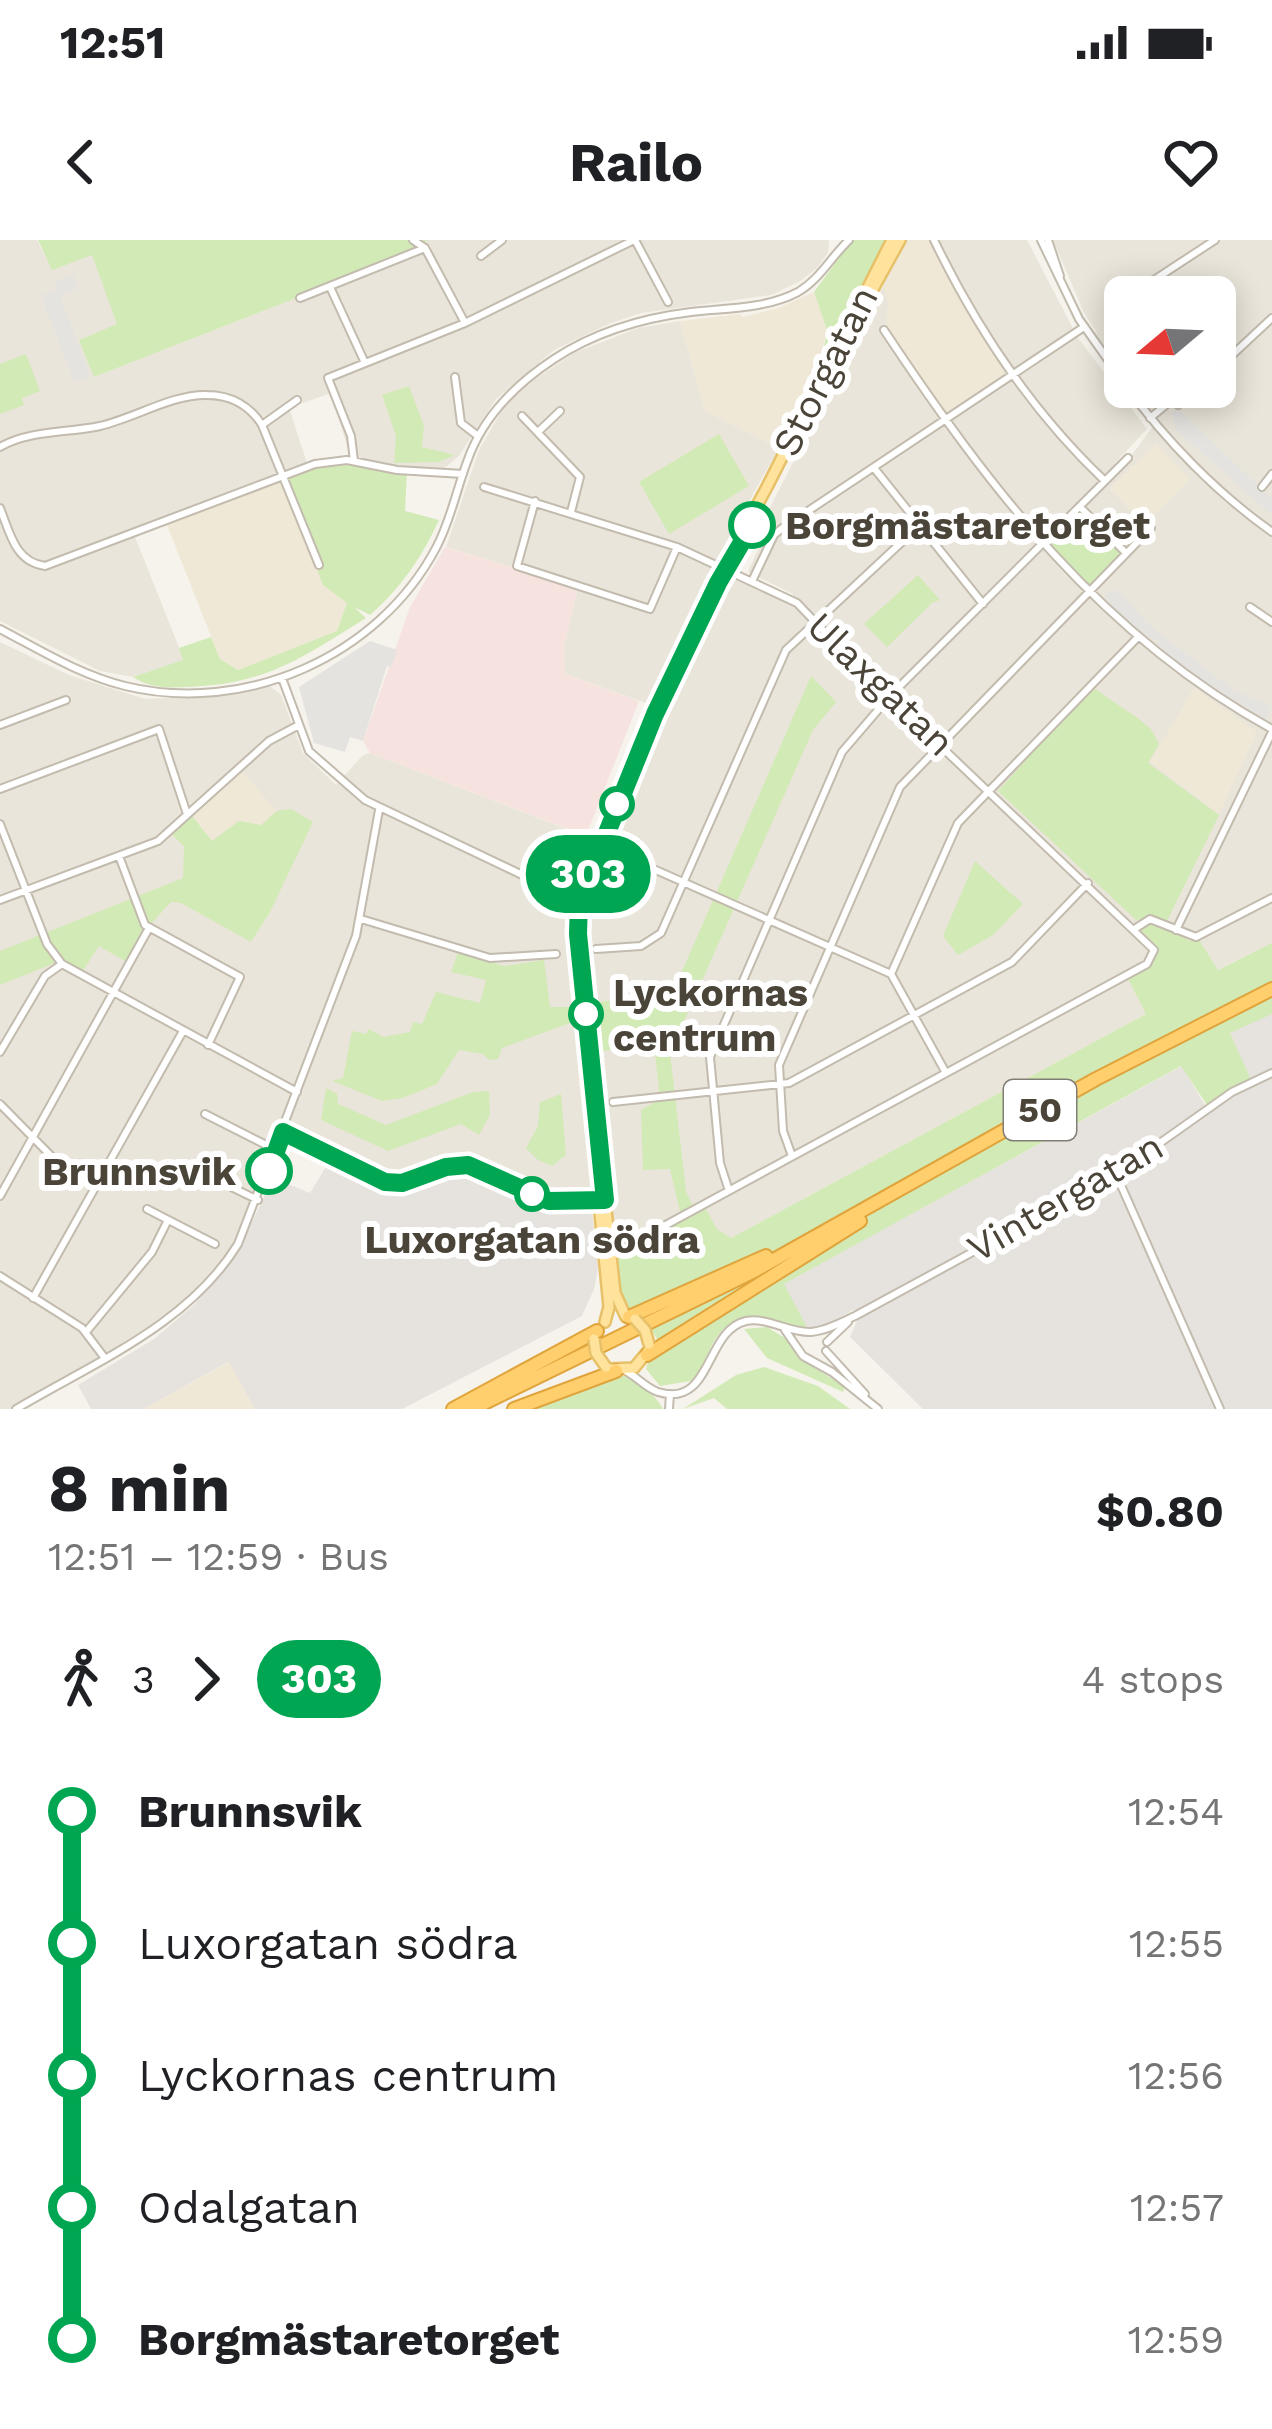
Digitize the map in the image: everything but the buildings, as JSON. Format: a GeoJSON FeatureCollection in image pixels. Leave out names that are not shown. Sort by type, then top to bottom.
{"type":"FeatureCollection","features":[{"type":"Feature","properties":{"kind":"highway","name":"50"},"geometry":{"type":"LineString","coordinates":[[489,1409],[697,1309],[1272,993]]}},
{"type":"Feature","properties":{"kind":"highway","name":"50"},"geometry":{"type":"LineString","coordinates":[[472,1409],[813,1239],[1096,1079],[1272,993]]}},
{"type":"Feature","properties":{"kind":"highway","name":"50"},"geometry":{"type":"LineString","coordinates":[[646,1354],[860,1221]]}},
{"type":"Feature","properties":{"kind":"highway"},"geometry":{"type":"LineString","coordinates":[[630,1318],[813,1239]]}},
{"type":"Feature","properties":{"kind":"highway"},"geometry":{"type":"LineString","coordinates":[[454,1409],[599,1331]]}},
{"type":"Feature","properties":{"kind":"highway"},"geometry":{"type":"LineString","coordinates":[[514,1409],[616,1370]]}},
{"type":"Feature","properties":{"kind":"main road","name":"Storgatan"},"geometry":{"type":"LineString","coordinates":[[599,1331],[608,1307],[576,901],[646,721],[896,240]]}},
{"type":"Feature","properties":{"kind":"main road","name":"Storgatan"},"geometry":{"type":"LineString","coordinates":[[601,1201],[615,1293],[630,1318]]}},
{"type":"Feature","properties":{"kind":"main road"},"geometry":{"type":"LineString","coordinates":[[630,1318],[646,1330],[646,1354],[616,1370],[596,1353],[599,1331],[630,1318]]}},
{"type":"Feature","properties":{"kind":"street"},"geometry":{"type":"LineString","coordinates":[[413,240],[425,248],[465,323]]}},
{"type":"Feature","properties":{"kind":"street"},"geometry":{"type":"LineString","coordinates":[[481,256],[502,240]]}},
{"type":"Feature","properties":{"kind":"street"},"geometry":{"type":"LineString","coordinates":[[354,461],[351,436],[328,379],[465,323],[634,240],[668,302]]}},
{"type":"Feature","properties":{"kind":"street"},"geometry":{"type":"LineString","coordinates":[[834,240],[846,242]]}},
{"type":"Feature","properties":{"kind":"street"},"geometry":{"type":"LineString","coordinates":[[934,240],[1013,374],[1057,435],[1105,481]]}},
{"type":"Feature","properties":{"kind":"street"},"geometry":{"type":"LineString","coordinates":[[1044,240],[1065,291],[1104,355]]}},
{"type":"Feature","properties":{"kind":"street"},"geometry":{"type":"LineString","coordinates":[[1161,276],[1216,240]]}},
{"type":"Feature","properties":{"kind":"street"},"geometry":{"type":"LineString","coordinates":[[0,629],[97,677],[146,690],[208,692],[282,678],[340,649],[399,601],[440,541],[478,436],[515,389],[577,346],[657,317],[781,299],[812,283],[846,242]]}},
{"type":"Feature","properties":{"kind":"street"},"geometry":{"type":"LineString","coordinates":[[300,298],[425,248]]}},
{"type":"Feature","properties":{"kind":"street"},"geometry":{"type":"LineString","coordinates":[[330,286],[365,364]]}},
{"type":"Feature","properties":{"kind":"street"},"geometry":{"type":"LineString","coordinates":[[1236,352],[1272,319]]}},
{"type":"Feature","properties":{"kind":"street"},"geometry":{"type":"LineString","coordinates":[[752,581],[774,536],[1084,327]]}},
{"type":"Feature","properties":{"kind":"street"},"geometry":{"type":"LineString","coordinates":[[884,330],[945,420],[1042,545],[1138,637],[1272,731],[1176,930]]}},
{"type":"Feature","properties":{"kind":"street"},"geometry":{"type":"LineString","coordinates":[[455,377],[461,423],[478,436]]}},
{"type":"Feature","properties":{"kind":"street"},"geometry":{"type":"LineString","coordinates":[[0,447],[16,439],[100,426],[205,394],[237,401],[262,425],[319,565]]}},
{"type":"Feature","properties":{"kind":"street"},"geometry":{"type":"LineString","coordinates":[[262,425],[297,400]]}},
{"type":"Feature","properties":{"kind":"street"},"geometry":{"type":"LineString","coordinates":[[1142,408],[1234,501],[1272,532]]}},
{"type":"Feature","properties":{"kind":"street"},"geometry":{"type":"LineString","coordinates":[[1150,418],[1162,408]]}},
{"type":"Feature","properties":{"kind":"street"},"geometry":{"type":"LineString","coordinates":[[538,432],[560,411]]}},
{"type":"Feature","properties":{"kind":"street"},"geometry":{"type":"LineString","coordinates":[[522,416],[580,477],[571,512]]}},
{"type":"Feature","properties":{"kind":"street"},"geometry":{"type":"LineString","coordinates":[[729,1191],[720,1163],[710,1057],[842,752],[890,696],[1128,458]]}},
{"type":"Feature","properties":{"kind":"street"},"geometry":{"type":"LineString","coordinates":[[0,508],[19,554],[38,566],[52,565],[316,464],[354,461],[404,471],[463,474]]}},
{"type":"Feature","properties":{"kind":"street"},"geometry":{"type":"LineString","coordinates":[[874,468],[983,604]]}},
{"type":"Feature","properties":{"kind":"street"},"geometry":{"type":"LineString","coordinates":[[1262,487],[1272,474]]}},
{"type":"Feature","properties":{"kind":"street","name":"Ulaxgatan"},"geometry":{"type":"LineString","coordinates":[[484,487],[677,547],[797,603],[1153,946],[1154,957],[1147,964],[946,1073]]}},
{"type":"Feature","properties":{"kind":"street"},"geometry":{"type":"LineString","coordinates":[[536,501],[517,566],[650,609],[677,547]]}},
{"type":"Feature","properties":{"kind":"street"},"geometry":{"type":"LineString","coordinates":[[1080,507],[1126,553]]}},
{"type":"Feature","properties":{"kind":"street"},"geometry":{"type":"LineString","coordinates":[[596,949],[641,946],[665,927],[783,655],[919,526]]}},
{"type":"Feature","properties":{"kind":"street"},"geometry":{"type":"LineString","coordinates":[[792,1156],[783,1131],[780,1060],[900,787],[1151,528]]}},
{"type":"Feature","properties":{"kind":"street"},"geometry":{"type":"LineString","coordinates":[[1250,607],[1272,622]]}},
{"type":"Feature","properties":{"kind":"street"},"geometry":{"type":"LineString","coordinates":[[891,974],[956,826],[1138,637]]}},
{"type":"Feature","properties":{"kind":"street"},"geometry":{"type":"LineString","coordinates":[[282,678],[297,727],[316,760],[379,810],[576,901]]}},
{"type":"Feature","properties":{"kind":"street"},"geometry":{"type":"LineString","coordinates":[[0,725],[66,700]]}},
{"type":"Feature","properties":{"kind":"street"},"geometry":{"type":"LineString","coordinates":[[0,900],[158,841],[274,736],[297,727]]}},
{"type":"Feature","properties":{"kind":"street"},"geometry":{"type":"LineString","coordinates":[[0,789],[159,729],[187,814]]}},
{"type":"Feature","properties":{"kind":"street"},"geometry":{"type":"LineString","coordinates":[[16,1409],[172,1317],[205,1288],[238,1244],[361,919],[379,810]]}},
{"type":"Feature","properties":{"kind":"street"},"geometry":{"type":"LineString","coordinates":[[0,824],[49,949],[62,964],[298,1093]]}},
{"type":"Feature","properties":{"kind":"street"},"geometry":{"type":"LineString","coordinates":[[598,844],[891,974],[946,1073],[628,1245]]}},
{"type":"Feature","properties":{"kind":"street"},"geometry":{"type":"LineString","coordinates":[[118,856],[149,928],[240,976]]}},
{"type":"Feature","properties":{"kind":"street"},"geometry":{"type":"LineString","coordinates":[[613,1102],[778,1086],[1015,960],[1088,883]]}},
{"type":"Feature","properties":{"kind":"street"},"geometry":{"type":"LineString","coordinates":[[1136,928],[1150,919],[1196,937],[1272,898]]}},
{"type":"Feature","properties":{"kind":"street"},"geometry":{"type":"LineString","coordinates":[[361,919],[490,958],[556,954]]}},
{"type":"Feature","properties":{"kind":"street"},"geometry":{"type":"LineString","coordinates":[[0,1196],[149,928]]}},
{"type":"Feature","properties":{"kind":"street"},"geometry":{"type":"LineString","coordinates":[[0,1052],[45,976],[62,964]]}},
{"type":"Feature","properties":{"kind":"street"},"geometry":{"type":"LineString","coordinates":[[208,1045],[247,965]]}},
{"type":"Feature","properties":{"kind":"street"},"geometry":{"type":"LineString","coordinates":[[33,1298],[183,1031]]}},
{"type":"Feature","properties":{"kind":"street","name":"Vintergatan"},"geometry":{"type":"LineString","coordinates":[[813,1332],[855,1316],[1116,1174],[1240,1087],[1272,1073]]}},
{"type":"Feature","properties":{"kind":"street"},"geometry":{"type":"LineString","coordinates":[[0,1104],[60,1165],[97,1184]]}},
{"type":"Feature","properties":{"kind":"street"},"geometry":{"type":"LineString","coordinates":[[206,1114],[276,1150]]}},
{"type":"Feature","properties":{"kind":"street"},"geometry":{"type":"LineString","coordinates":[[283,1132],[385,1182],[402,1183],[446,1167],[468,1165],[549,1201],[601,1201]]}},
{"type":"Feature","properties":{"kind":"street"},"geometry":{"type":"LineString","coordinates":[[184,1164],[258,1200]]}},
{"type":"Feature","properties":{"kind":"street"},"geometry":{"type":"LineString","coordinates":[[1116,1174],[1220,1409]]}},
{"type":"Feature","properties":{"kind":"street"},"geometry":{"type":"LineString","coordinates":[[147,1209],[215,1244]]}},
{"type":"Feature","properties":{"kind":"street"},"geometry":{"type":"LineString","coordinates":[[86,1332],[152,1252],[168,1220]]}},
{"type":"Feature","properties":{"kind":"street"},"geometry":{"type":"LineString","coordinates":[[0,1277],[86,1332],[104,1358]]}},
{"type":"Feature","properties":{"kind":"street","name":"Vintergatan"},"geometry":{"type":"LineString","coordinates":[[813,1360],[855,1316]]}},
{"type":"Feature","properties":{"kind":"street"},"geometry":{"type":"LineString","coordinates":[[616,1370],[670,1394],[688,1390],[702,1378],[719,1343],[735,1326],[758,1321],[813,1332],[879,1409]]}},
{"type":"Feature","properties":{"kind":"street"},"geometry":{"type":"LineString","coordinates":[[783,1328],[803,1356],[879,1409]]}},
{"type":"Feature","properties":{"kind":"street"},"geometry":{"type":"LineString","coordinates":[[799,1346],[813,1332]]}},
{"type":"Feature","properties":{"kind":"street"},"geometry":{"type":"LineString","coordinates":[[644,1383],[646,1354]]}},
{"type":"Feature","properties":{"kind":"street"},"geometry":{"type":"LineString","coordinates":[[669,1409],[670,1394]]}},
{"type":"Feature","properties":{"kind":"shaded area"},"geometry":{"type":"Polygon","coordinates":[[[0,240],[37,240],[52,269],[92,254],[118,324],[94,377],[404,256],[428,240],[829,240],[828,253],[817,268],[771,295],[641,313],[554,350],[496,399],[459,456],[440,472],[407,471],[351,459],[331,393],[289,408],[307,463],[133,532],[184,660],[133,677],[100,671],[0,621],[0,240]]]}},
{"type":"Feature","properties":{"kind":"shaded area"},"geometry":{"type":"Polygon","coordinates":[[[907,240],[1027,240],[1078,338],[1104,372],[1104,408],[1131,408],[1147,429],[1107,477],[1123,467],[1154,425],[1141,408],[1236,408],[1236,276],[1104,276],[1104,358],[1053,240],[1272,240],[1272,943],[1217,970],[1175,931],[1155,951],[1146,1014],[731,1238],[652,1256],[612,1242],[587,903],[660,721],[730,578],[795,604],[793,594],[748,572],[767,529],[761,525],[907,240]]]}},
{"type":"Feature","properties":{"kind":"shaded area"},"geometry":{"type":"Polygon","coordinates":[[[907,240],[933,240],[1005,374],[944,414],[885,328],[889,303],[883,289],[907,240]]]}},
{"type":"Feature","properties":{"kind":"shaded area"},"geometry":{"type":"Polygon","coordinates":[[[73,275],[78,288],[60,296],[90,376],[74,382],[41,295],[58,289],[55,282],[73,275]]]}},
{"type":"Feature","properties":{"kind":"shaded area"},"geometry":{"type":"Polygon","coordinates":[[[814,292],[827,330],[820,358],[779,448],[705,411],[680,321],[743,317],[814,292]]]}},
{"type":"Feature","properties":{"kind":"shaded area"},"geometry":{"type":"Polygon","coordinates":[[[680,321],[705,411],[779,448],[709,573],[646,703],[565,674],[564,647],[578,587],[446,547],[479,450],[505,405],[574,353],[638,328],[680,321]]]}},
{"type":"Feature","properties":{"kind":"shaded area"},"geometry":{"type":"Polygon","coordinates":[[[1177,408],[1272,499],[1272,515],[1176,430],[1172,414],[1177,408]]]}},
{"type":"Feature","properties":{"kind":"shaded area"},"geometry":{"type":"Polygon","coordinates":[[[1156,444],[1190,479],[1145,524],[1109,489],[1156,444]]]}},
{"type":"Feature","properties":{"kind":"shaded area"},"geometry":{"type":"Polygon","coordinates":[[[280,475],[347,603],[337,631],[238,670],[220,659],[165,520],[280,475]]]}},
{"type":"Feature","properties":{"kind":"shaded area"},"geometry":{"type":"Polygon","coordinates":[[[445,547],[578,587],[564,647],[565,674],[639,701],[586,836],[370,753],[363,741],[410,607],[445,547]]]}},
{"type":"Feature","properties":{"kind":"shaded area"},"geometry":{"type":"Polygon","coordinates":[[[1109,591],[1118,591],[1150,626],[1232,689],[1272,707],[1265,721],[1157,646],[1160,641],[1145,636],[1148,632],[1143,635],[1104,598],[1109,591]]]}},
{"type":"Feature","properties":{"kind":"shaded area"},"geometry":{"type":"Polygon","coordinates":[[[370,641],[397,650],[392,667],[387,666],[363,741],[350,737],[345,752],[314,743],[299,687],[370,641]]]}},
{"type":"Feature","properties":{"kind":"shaded area","name":"Brunnsvik"},"geometry":{"type":"Polygon","coordinates":[[[0,642],[69,675],[145,699],[219,695],[270,686],[281,695],[303,753],[336,785],[370,753],[590,838],[569,892],[569,914],[596,1187],[571,1204],[550,1202],[483,1170],[457,1165],[393,1184],[283,1132],[245,1231],[192,1302],[15,1409],[0,1409],[0,642]]]}},
{"type":"Feature","properties":{"kind":"shaded area"},"geometry":{"type":"Polygon","coordinates":[[[1194,688],[1257,732],[1219,814],[1150,762],[1194,688]]]}},
{"type":"Feature","properties":{"kind":"shaded area"},"geometry":{"type":"Polygon","coordinates":[[[239,768],[277,811],[261,825],[238,821],[212,841],[187,810],[239,768]]]}},
{"type":"Feature","properties":{"kind":"shaded area"},"geometry":{"type":"Polygon","coordinates":[[[1272,1013],[1272,1409],[923,1409],[850,1337],[861,1312],[853,1310],[808,1329],[783,1284],[1182,1066],[1207,1109],[1230,1033],[1272,1013]]]}},
{"type":"Feature","properties":{"kind":"shaded area"},"geometry":{"type":"Polygon","coordinates":[[[327,1165],[353,1179],[391,1188],[455,1170],[469,1171],[532,1206],[540,1203],[565,1211],[592,1212],[598,1268],[582,1316],[402,1409],[255,1409],[228,1362],[144,1409],[91,1409],[78,1385],[154,1339],[195,1304],[236,1256],[273,1178],[310,1193],[327,1165]]]}},
{"type":"Feature","properties":{"kind":"shaded area"},"geometry":{"type":"Polygon","coordinates":[[[229,1362],[255,1409],[144,1409],[229,1362]]]}},
{"type":"Feature","properties":{"kind":"green space"},"geometry":{"type":"Polygon","coordinates":[[[38,240],[428,240],[404,256],[94,377],[79,340],[117,324],[92,255],[52,270],[38,240]]]}},
{"type":"Feature","properties":{"kind":"green space"},"geometry":{"type":"Polygon","coordinates":[[[852,240],[885,240],[832,351],[824,346],[827,330],[814,292],[852,240]]]}},
{"type":"Feature","properties":{"kind":"green space"},"geometry":{"type":"Polygon","coordinates":[[[26,354],[40,391],[22,398],[24,405],[0,414],[0,364],[26,354]]]}},
{"type":"Feature","properties":{"kind":"green space"},"geometry":{"type":"Polygon","coordinates":[[[409,386],[424,426],[422,447],[455,455],[438,462],[394,463],[396,436],[382,395],[409,386]]]}},
{"type":"Feature","properties":{"kind":"green space"},"geometry":{"type":"Polygon","coordinates":[[[719,434],[749,486],[669,534],[639,482],[719,434]]]}},
{"type":"Feature","properties":{"kind":"green space"},"geometry":{"type":"Polygon","coordinates":[[[355,460],[407,471],[405,511],[439,520],[410,571],[381,605],[370,615],[354,607],[366,618],[302,657],[261,675],[179,687],[152,685],[133,677],[183,660],[179,648],[211,637],[220,659],[238,670],[337,631],[347,603],[323,585],[280,475],[307,463],[355,460]]]}},
{"type":"Feature","properties":{"kind":"green space"},"geometry":{"type":"Polygon","coordinates":[[[1081,512],[1122,552],[1088,587],[1047,547],[1081,512]]]}},
{"type":"Feature","properties":{"kind":"green space"},"geometry":{"type":"Polygon","coordinates":[[[918,575],[940,600],[887,647],[864,624],[918,575]]]}},
{"type":"Feature","properties":{"kind":"green space"},"geometry":{"type":"Polygon","coordinates":[[[811,676],[836,702],[813,730],[670,1053],[686,1191],[694,1209],[703,1204],[717,1229],[731,1238],[1146,1014],[1127,977],[1154,958],[1155,950],[1133,928],[1162,926],[1190,941],[1198,938],[1218,970],[1272,943],[1272,1014],[1230,1033],[1252,1082],[1209,1108],[1181,1066],[784,1284],[808,1329],[754,1318],[730,1324],[691,1381],[660,1386],[646,1369],[649,1359],[662,1348],[641,1311],[624,1308],[612,1242],[630,1247],[681,1216],[670,1169],[643,1170],[641,1110],[660,1099],[654,1044],[597,1052],[592,1003],[673,992],[811,676]]]}},
{"type":"Feature","properties":{"kind":"green space"},"geometry":{"type":"Polygon","coordinates":[[[1092,687],[1151,729],[1159,744],[1148,763],[1219,815],[1167,921],[1157,917],[1136,920],[998,791],[1092,687]]]}},
{"type":"Feature","properties":{"kind":"green space"},"geometry":{"type":"Polygon","coordinates":[[[291,809],[313,822],[251,942],[171,902],[146,929],[127,962],[99,946],[78,978],[55,963],[0,985],[0,951],[183,878],[184,846],[167,830],[187,810],[212,841],[239,821],[261,825],[277,811],[291,809]]]}},
{"type":"Feature","properties":{"kind":"green space"},"geometry":{"type":"Polygon","coordinates":[[[975,861],[1023,904],[993,935],[958,955],[943,936],[975,861]]]}},
{"type":"Feature","properties":{"kind":"green space"},"geometry":{"type":"Polygon","coordinates":[[[458,952],[504,966],[544,960],[550,1007],[572,1007],[573,1022],[502,1048],[498,1059],[459,1050],[437,1084],[403,1098],[382,1101],[332,1081],[343,1078],[352,1031],[366,1034],[369,1029],[383,1037],[410,1032],[413,1022],[422,1024],[436,992],[480,1003],[486,980],[451,972],[458,952]]]}},
{"type":"Feature","properties":{"kind":"green space"},"geometry":{"type":"Polygon","coordinates":[[[326,1088],[337,1094],[338,1104],[386,1125],[473,1092],[489,1091],[490,1115],[479,1135],[461,1124],[388,1151],[321,1120],[326,1088]]]}},
{"type":"Feature","properties":{"kind":"green space"},"geometry":{"type":"Polygon","coordinates":[[[561,1094],[566,1155],[552,1166],[526,1148],[538,1126],[540,1102],[561,1094]]]}},
{"type":"Feature","properties":{"kind":"green space"},"geometry":{"type":"Polygon","coordinates":[[[767,1327],[788,1340],[801,1359],[845,1387],[843,1392],[767,1358],[744,1329],[767,1327]]]}},
{"type":"Feature","properties":{"kind":"green space"},"geometry":{"type":"Polygon","coordinates":[[[764,1367],[818,1386],[850,1409],[727,1409],[714,1398],[683,1409],[736,1375],[764,1367]]]}},
{"type":"Feature","properties":{"kind":"green space"},"geometry":{"type":"Polygon","coordinates":[[[615,1374],[642,1386],[663,1409],[534,1409],[542,1401],[615,1374]]]}},
{"type":"Feature","properties":{"kind":"bus line","name":"303"},"geometry":{"type":"LineString","coordinates":[[269,1171],[283,1132],[385,1182],[402,1183],[446,1167],[468,1165],[549,1201],[605,1200],[578,934],[579,902],[655,714],[718,583],[752,525]]}},
{"type":"Feature","properties":{"kind":"place","name":"Borgmästaretorget"},"geometry":{"type":"Point","coordinates":[752,525]}},
{"type":"Feature","properties":{"kind":"place","name":"Lyckornas centrum"},"geometry":{"type":"Point","coordinates":[586,1014]}},
{"type":"Feature","properties":{"kind":"place","name":"Brunnsvik"},"geometry":{"type":"Point","coordinates":[269,1171]}},
{"type":"Feature","properties":{"kind":"place","name":"Luxorgatan södra"},"geometry":{"type":"Point","coordinates":[532,1194]}}]}
